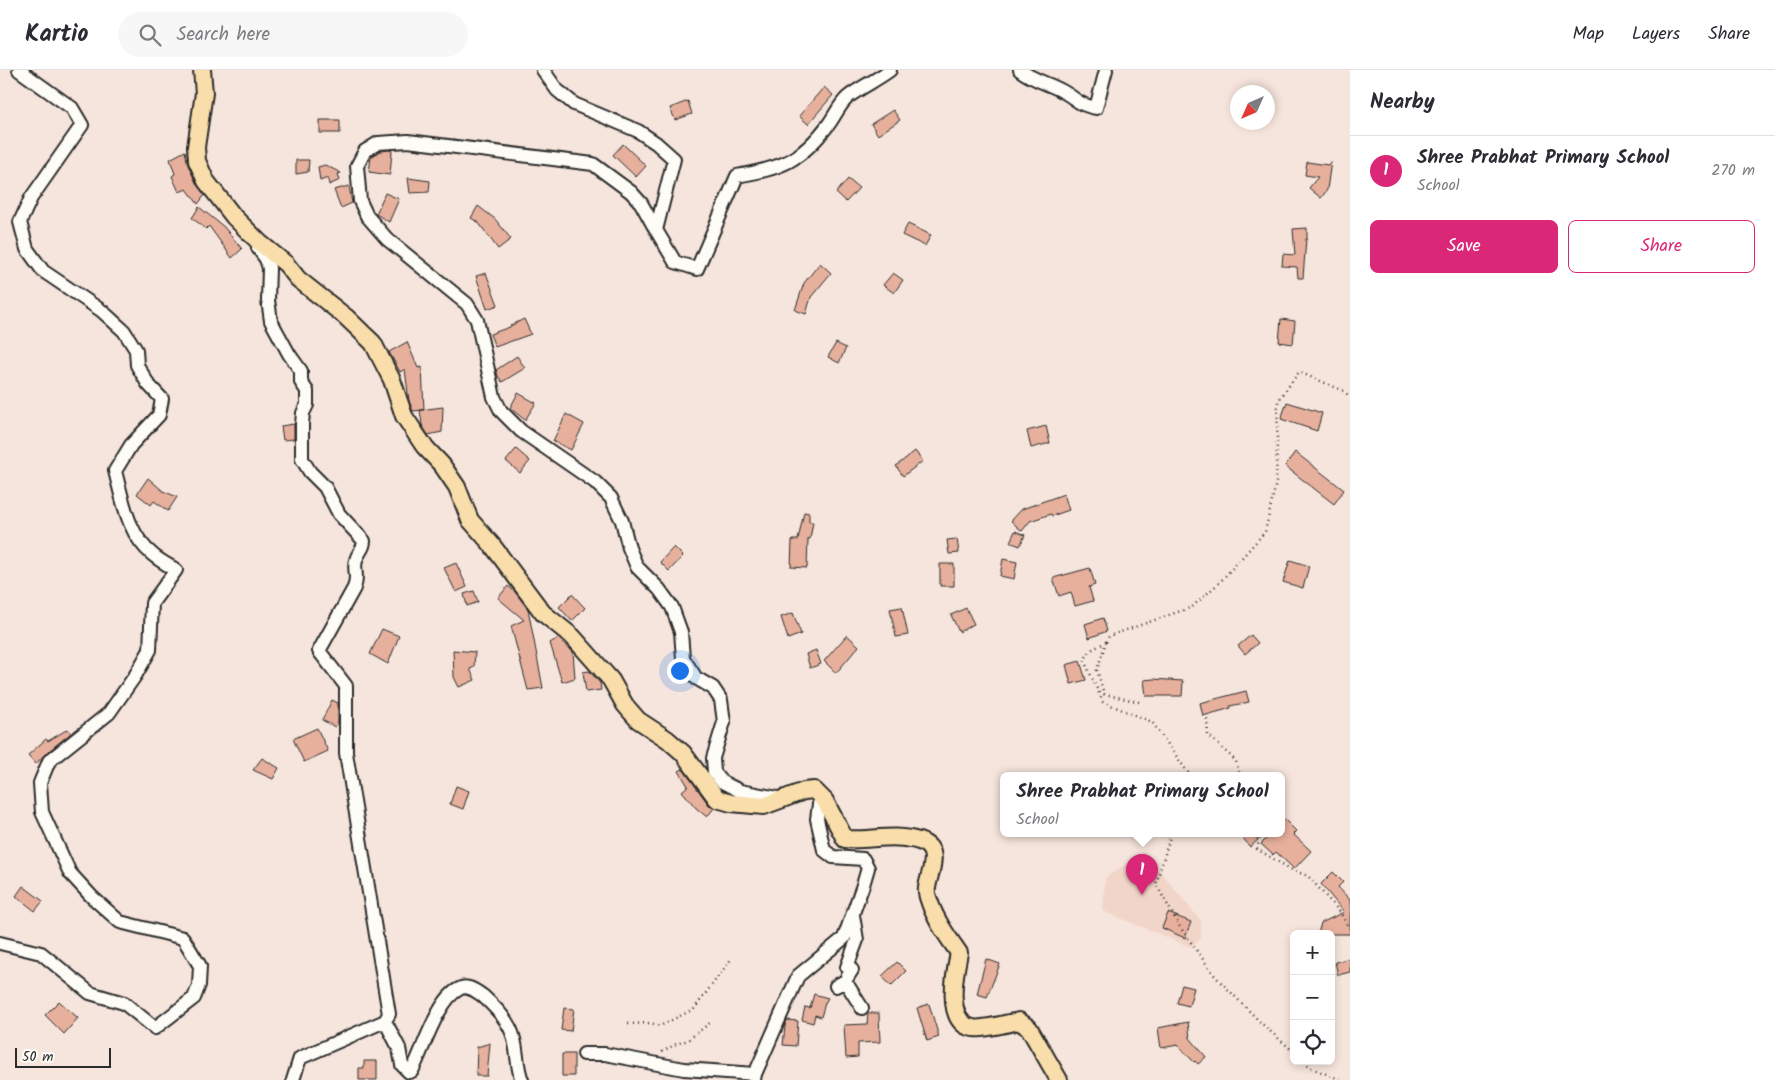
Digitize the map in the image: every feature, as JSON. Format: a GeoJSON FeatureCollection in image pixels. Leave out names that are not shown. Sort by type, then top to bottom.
{"type":"FeatureCollection","features":[{"type":"Feature","properties":{"kind":"main road"},"geometry":{"type":"LineString","coordinates":[[202,70],[204,93],[196,147],[197,160],[206,181],[234,217],[260,243],[286,264],[298,279],[346,317],[373,344],[392,380],[404,416],[424,446],[442,464],[457,487],[470,520],[492,545],[543,613],[573,637],[611,680],[625,705],[638,720],[667,739],[682,753],[717,799],[731,803],[764,806],[804,791],[814,790],[825,801],[845,839],[858,840],[892,837],[920,842],[929,848],[934,861],[926,890],[939,924],[959,953],[954,976],[954,1009],[963,1024],[974,1028],[1019,1021],[1029,1028],[1059,1080]]}},
{"type":"Feature","properties":{"kind":"street"},"geometry":{"type":"LineString","coordinates":[[0,943],[41,953],[90,992],[124,1002],[155,1028],[194,998],[199,985],[200,966],[183,938],[120,922],[92,897],[70,873],[42,812],[40,783],[49,761],[109,713],[135,676],[150,650],[152,603],[176,570],[152,554],[137,536],[128,520],[114,471],[131,445],[159,416],[162,399],[148,384],[136,365],[136,350],[124,331],[102,311],[43,271],[27,249],[20,222],[31,198],[82,126],[72,108],[18,70]]}},
{"type":"Feature","properties":{"kind":"street"},"geometry":{"type":"LineString","coordinates":[[543,70],[557,90],[574,104],[638,131],[656,143],[674,159],[656,230]]}},
{"type":"Feature","properties":{"kind":"street"},"geometry":{"type":"LineString","coordinates":[[783,799],[740,791],[722,782],[714,772],[713,758],[724,722],[721,700],[713,688],[696,678],[682,658],[681,632],[672,607],[659,589],[637,568],[629,548],[622,521],[611,498],[595,482],[521,432],[501,411],[494,397],[477,320],[467,304],[387,239],[368,216],[360,201],[357,166],[365,151],[378,143],[408,141],[593,164],[631,192],[641,203],[675,262],[697,269],[737,176],[784,165],[795,158],[809,148],[848,97],[890,70]]}},
{"type":"Feature","properties":{"kind":"street"},"geometry":{"type":"LineString","coordinates":[[1020,70],[1039,82],[1064,92],[1081,105],[1096,108],[1106,70]]}},
{"type":"Feature","properties":{"kind":"street"},"geometry":{"type":"LineString","coordinates":[[260,243],[258,248],[270,268],[268,300],[271,321],[289,354],[301,371],[301,382],[307,391],[307,405],[303,413],[302,424],[302,459],[310,472],[325,487],[339,514],[364,541],[364,546],[356,559],[355,569],[358,579],[319,651],[346,686],[346,753],[389,1014],[385,1021],[300,1058],[293,1080]]}},
{"type":"Feature","properties":{"kind":"street"},"geometry":{"type":"LineString","coordinates":[[584,1054],[605,1054],[655,1065],[724,1071],[755,1077],[798,976],[844,938],[868,868],[863,859],[833,856],[824,850],[817,818],[820,797]]}},
{"type":"Feature","properties":{"kind":"street"},"geometry":{"type":"LineString","coordinates":[[853,915],[857,940],[847,967],[852,970],[841,983],[862,1008]]}},
{"type":"Feature","properties":{"kind":"street"},"geometry":{"type":"LineString","coordinates":[[385,1021],[399,1048],[402,1065],[409,1072],[412,1071],[443,1005],[459,988],[469,988],[490,1003],[510,1027],[516,1042],[522,1080]]}},
{"type":"Feature","properties":{"kind":"path"},"geometry":{"type":"LineString","coordinates":[[1139,702],[1104,694],[1097,670],[1109,636],[1192,607],[1219,583],[1265,532],[1276,483],[1278,401],[1299,372],[1344,392],[1350,397]]}},
{"type":"Feature","properties":{"kind":"path"},"geometry":{"type":"LineString","coordinates":[[1106,642],[1091,650],[1084,660],[1103,702],[1152,722],[1188,772]]}},
{"type":"Feature","properties":{"kind":"path"},"geometry":{"type":"LineString","coordinates":[[1207,719],[1208,735],[1236,761],[1239,772]]}},
{"type":"Feature","properties":{"kind":"path"},"geometry":{"type":"LineString","coordinates":[[1170,837],[1156,884],[1180,927],[1215,976],[1262,1024],[1290,1048]]}},
{"type":"Feature","properties":{"kind":"path"},"geometry":{"type":"LineString","coordinates":[[1260,837],[1257,849],[1292,870],[1308,876],[1340,912],[1350,930]]}},
{"type":"Feature","properties":{"kind":"path"},"geometry":{"type":"LineString","coordinates":[[628,1024],[651,1023],[660,1026],[694,1009],[732,958]]}},
{"type":"Feature","properties":{"kind":"path"},"geometry":{"type":"LineString","coordinates":[[655,1065],[662,1051],[688,1040],[711,1022]]}},
{"type":"Feature","properties":{"kind":"path"},"geometry":{"type":"LineString","coordinates":[[1308,1065],[1311,1068],[1342,1080]]}},
{"type":"Feature","properties":{"kind":"shaded area"},"geometry":{"type":"Polygon","coordinates":[[[1144,852],[1201,921],[1201,938],[1190,947],[1103,911],[1105,878],[1144,852]]]}},
{"type":"Feature","properties":{"kind":"building"},"geometry":{"type":"Polygon","coordinates":[[[824,87],[833,95],[808,124],[799,116],[824,87]]]}},
{"type":"Feature","properties":{"kind":"building"},"geometry":{"type":"Polygon","coordinates":[[[688,101],[692,114],[675,120],[670,108],[688,101]]]}},
{"type":"Feature","properties":{"kind":"building"},"geometry":{"type":"Polygon","coordinates":[[[893,110],[900,120],[878,135],[871,124],[893,110]]]}},
{"type":"Feature","properties":{"kind":"building"},"geometry":{"type":"Polygon","coordinates":[[[320,120],[340,120],[340,133],[320,133],[320,120]]]}},
{"type":"Feature","properties":{"kind":"building"},"geometry":{"type":"Polygon","coordinates":[[[623,144],[646,166],[636,177],[613,155],[623,144]]]}},
{"type":"Feature","properties":{"kind":"building"},"geometry":{"type":"Polygon","coordinates":[[[185,151],[188,165],[197,185],[205,195],[198,204],[187,189],[179,192],[172,176],[175,174],[170,159],[185,151]]]}},
{"type":"Feature","properties":{"kind":"building"},"geometry":{"type":"Polygon","coordinates":[[[381,151],[392,151],[390,175],[369,172],[371,157],[381,151]]]}},
{"type":"Feature","properties":{"kind":"building"},"geometry":{"type":"Polygon","coordinates":[[[296,160],[309,160],[308,172],[296,174],[296,160]]]}},
{"type":"Feature","properties":{"kind":"building"},"geometry":{"type":"Polygon","coordinates":[[[1331,161],[1327,190],[1321,198],[1309,188],[1318,177],[1305,175],[1307,162],[1328,165],[1331,161]]]}},
{"type":"Feature","properties":{"kind":"building"},"geometry":{"type":"Polygon","coordinates":[[[325,165],[341,173],[338,174],[340,180],[329,185],[328,178],[320,181],[318,167],[325,165]]]}},
{"type":"Feature","properties":{"kind":"building"},"geometry":{"type":"Polygon","coordinates":[[[408,178],[430,181],[429,192],[410,193],[408,178]]]}},
{"type":"Feature","properties":{"kind":"building"},"geometry":{"type":"Polygon","coordinates":[[[848,179],[859,188],[846,202],[836,193],[848,179]]]}},
{"type":"Feature","properties":{"kind":"building"},"geometry":{"type":"Polygon","coordinates":[[[349,186],[352,203],[341,208],[334,190],[349,186]]]}},
{"type":"Feature","properties":{"kind":"building"},"geometry":{"type":"Polygon","coordinates":[[[385,193],[399,199],[389,222],[376,214],[385,193]]]}},
{"type":"Feature","properties":{"kind":"building"},"geometry":{"type":"Polygon","coordinates":[[[478,206],[495,219],[511,239],[498,249],[478,222],[471,218],[478,206]]]}},
{"type":"Feature","properties":{"kind":"building"},"geometry":{"type":"Polygon","coordinates":[[[199,207],[224,227],[242,249],[232,258],[209,226],[206,229],[192,218],[199,207]]]}},
{"type":"Feature","properties":{"kind":"building"},"geometry":{"type":"Polygon","coordinates":[[[908,224],[931,235],[925,246],[902,235],[908,224]]]}},
{"type":"Feature","properties":{"kind":"building"},"geometry":{"type":"Polygon","coordinates":[[[1307,228],[1303,278],[1298,278],[1297,267],[1282,266],[1283,254],[1295,255],[1293,229],[1307,228]]]}},
{"type":"Feature","properties":{"kind":"building"},"geometry":{"type":"Polygon","coordinates":[[[820,263],[831,273],[811,297],[806,314],[795,310],[804,283],[820,263]]]}},
{"type":"Feature","properties":{"kind":"building"},"geometry":{"type":"Polygon","coordinates":[[[486,273],[498,305],[487,309],[476,276],[486,273]]]}},
{"type":"Feature","properties":{"kind":"building"},"geometry":{"type":"Polygon","coordinates":[[[893,273],[903,280],[894,293],[883,285],[893,273]]]}},
{"type":"Feature","properties":{"kind":"building"},"geometry":{"type":"Polygon","coordinates":[[[524,319],[531,334],[495,347],[490,334],[510,327],[524,319]]]}},
{"type":"Feature","properties":{"kind":"building"},"geometry":{"type":"Polygon","coordinates":[[[1281,319],[1295,321],[1293,344],[1279,342],[1281,319]]]}},
{"type":"Feature","properties":{"kind":"building"},"geometry":{"type":"Polygon","coordinates":[[[407,342],[418,368],[422,367],[424,410],[413,411],[409,401],[405,369],[400,372],[389,352],[407,342]]]}},
{"type":"Feature","properties":{"kind":"building"},"geometry":{"type":"Polygon","coordinates":[[[836,343],[846,348],[839,363],[828,357],[836,343]]]}},
{"type":"Feature","properties":{"kind":"building"},"geometry":{"type":"Polygon","coordinates":[[[517,356],[525,368],[502,382],[496,370],[517,356]]]}},
{"type":"Feature","properties":{"kind":"building"},"geometry":{"type":"Polygon","coordinates":[[[518,393],[536,403],[525,420],[510,408],[518,393]]]}},
{"type":"Feature","properties":{"kind":"building"},"geometry":{"type":"Polygon","coordinates":[[[1287,402],[1322,413],[1317,431],[1281,419],[1287,402]]]}},
{"type":"Feature","properties":{"kind":"building"},"geometry":{"type":"Polygon","coordinates":[[[443,407],[442,432],[428,435],[422,425],[420,410],[443,407]]]}},
{"type":"Feature","properties":{"kind":"building"},"geometry":{"type":"Polygon","coordinates":[[[566,414],[584,424],[571,450],[553,441],[566,414]]]}},
{"type":"Feature","properties":{"kind":"building"},"geometry":{"type":"Polygon","coordinates":[[[294,424],[294,439],[283,440],[281,426],[294,424]]]}},
{"type":"Feature","properties":{"kind":"building"},"geometry":{"type":"Polygon","coordinates":[[[1046,426],[1050,443],[1031,448],[1027,431],[1046,426]]]}},
{"type":"Feature","properties":{"kind":"building"},"geometry":{"type":"Polygon","coordinates":[[[516,449],[530,461],[520,473],[506,461],[516,449]]]}},
{"type":"Feature","properties":{"kind":"building"},"geometry":{"type":"Polygon","coordinates":[[[915,451],[923,461],[903,476],[896,466],[915,451]]]}},
{"type":"Feature","properties":{"kind":"building"},"geometry":{"type":"Polygon","coordinates":[[[1295,452],[1344,490],[1334,504],[1285,466],[1295,452]]]}},
{"type":"Feature","properties":{"kind":"building"},"geometry":{"type":"Polygon","coordinates":[[[148,478],[163,491],[177,497],[168,511],[154,501],[151,505],[137,494],[148,478]]]}},
{"type":"Feature","properties":{"kind":"building"},"geometry":{"type":"Polygon","coordinates":[[[1064,494],[1069,510],[1030,521],[1022,531],[1011,521],[1022,509],[1064,494]]]}},
{"type":"Feature","properties":{"kind":"building"},"geometry":{"type":"Polygon","coordinates":[[[804,512],[809,513],[809,522],[813,522],[810,539],[808,539],[807,568],[791,567],[792,540],[798,540],[804,512]]]}},
{"type":"Feature","properties":{"kind":"building"},"geometry":{"type":"Polygon","coordinates":[[[1015,531],[1025,535],[1020,546],[1010,542],[1015,531]]]}},
{"type":"Feature","properties":{"kind":"building"},"geometry":{"type":"Polygon","coordinates":[[[957,539],[959,553],[949,554],[947,540],[957,539]]]}},
{"type":"Feature","properties":{"kind":"building"},"geometry":{"type":"Polygon","coordinates":[[[674,547],[683,556],[669,571],[660,562],[674,547]]]}},
{"type":"Feature","properties":{"kind":"building"},"geometry":{"type":"Polygon","coordinates":[[[1003,559],[1017,562],[1014,579],[1000,576],[1003,559]]]}},
{"type":"Feature","properties":{"kind":"building"},"geometry":{"type":"Polygon","coordinates":[[[1290,560],[1309,566],[1303,588],[1283,582],[1290,560]]]}},
{"type":"Feature","properties":{"kind":"building"},"geometry":{"type":"Polygon","coordinates":[[[456,563],[467,587],[456,592],[444,568],[456,563]]]}},
{"type":"Feature","properties":{"kind":"building"},"geometry":{"type":"Polygon","coordinates":[[[940,564],[954,564],[954,586],[940,586],[940,564]]]}},
{"type":"Feature","properties":{"kind":"building"},"geometry":{"type":"Polygon","coordinates":[[[1090,568],[1095,585],[1089,587],[1093,601],[1075,606],[1071,592],[1059,596],[1053,578],[1090,568]]]}},
{"type":"Feature","properties":{"kind":"building"},"geometry":{"type":"Polygon","coordinates":[[[508,586],[528,609],[543,688],[528,690],[511,626],[524,620],[498,598],[508,586]]]}},
{"type":"Feature","properties":{"kind":"building"},"geometry":{"type":"Polygon","coordinates":[[[474,591],[478,602],[467,606],[464,594],[474,591]]]}},
{"type":"Feature","properties":{"kind":"building"},"geometry":{"type":"Polygon","coordinates":[[[572,594],[585,608],[572,621],[559,607],[572,594]]]}},
{"type":"Feature","properties":{"kind":"building"},"geometry":{"type":"Polygon","coordinates":[[[902,607],[908,635],[896,637],[890,609],[902,607]]]}},
{"type":"Feature","properties":{"kind":"building"},"geometry":{"type":"Polygon","coordinates":[[[966,608],[974,624],[959,632],[951,615],[966,608]]]}},
{"type":"Feature","properties":{"kind":"building"},"geometry":{"type":"Polygon","coordinates":[[[793,613],[801,634],[788,639],[781,617],[793,613]]]}},
{"type":"Feature","properties":{"kind":"building"},"geometry":{"type":"Polygon","coordinates":[[[1103,618],[1107,631],[1089,638],[1085,624],[1103,618]]]}},
{"type":"Feature","properties":{"kind":"building"},"geometry":{"type":"Polygon","coordinates":[[[382,629],[399,636],[388,664],[370,654],[382,629]]]}},
{"type":"Feature","properties":{"kind":"building"},"geometry":{"type":"Polygon","coordinates":[[[847,635],[859,646],[836,673],[824,661],[847,635]]]}},
{"type":"Feature","properties":{"kind":"building"},"geometry":{"type":"Polygon","coordinates":[[[1251,635],[1258,643],[1245,654],[1238,646],[1251,635]]]}},
{"type":"Feature","properties":{"kind":"building"},"geometry":{"type":"Polygon","coordinates":[[[558,638],[573,652],[575,678],[562,682],[550,643],[558,638]]]}},
{"type":"Feature","properties":{"kind":"building"},"geometry":{"type":"Polygon","coordinates":[[[453,650],[475,652],[474,667],[470,669],[475,680],[459,687],[454,677],[453,650]]]}},
{"type":"Feature","properties":{"kind":"building"},"geometry":{"type":"Polygon","coordinates":[[[816,650],[821,664],[810,668],[806,654],[816,650]]]}},
{"type":"Feature","properties":{"kind":"building"},"geometry":{"type":"Polygon","coordinates":[[[1080,661],[1086,680],[1071,684],[1066,665],[1080,661]]]}},
{"type":"Feature","properties":{"kind":"building"},"geometry":{"type":"Polygon","coordinates":[[[589,671],[600,683],[601,690],[586,692],[583,672],[589,671]]]}},
{"type":"Feature","properties":{"kind":"building"},"geometry":{"type":"Polygon","coordinates":[[[1144,680],[1183,681],[1182,696],[1146,696],[1144,680]]]}},
{"type":"Feature","properties":{"kind":"building"},"geometry":{"type":"Polygon","coordinates":[[[1246,691],[1249,702],[1230,706],[1231,708],[1203,716],[1200,703],[1246,691]]]}},
{"type":"Feature","properties":{"kind":"building"},"geometry":{"type":"Polygon","coordinates":[[[332,700],[338,703],[338,721],[335,727],[322,720],[332,700]]]}},
{"type":"Feature","properties":{"kind":"building"},"geometry":{"type":"Polygon","coordinates":[[[317,728],[328,751],[304,762],[293,739],[317,728]]]}},
{"type":"Feature","properties":{"kind":"building"},"geometry":{"type":"Polygon","coordinates":[[[68,729],[71,733],[36,764],[28,755],[46,739],[48,741],[68,729]]]}},
{"type":"Feature","properties":{"kind":"building"},"geometry":{"type":"Polygon","coordinates":[[[262,758],[279,768],[273,779],[253,770],[262,758]]]}},
{"type":"Feature","properties":{"kind":"building"},"geometry":{"type":"Polygon","coordinates":[[[683,769],[709,805],[714,808],[707,817],[696,808],[682,791],[688,786],[679,771],[683,769]]]}},
{"type":"Feature","properties":{"kind":"building"},"geometry":{"type":"Polygon","coordinates":[[[456,786],[469,791],[463,809],[450,804],[456,786]]]}},
{"type":"Feature","properties":{"kind":"building"},"geometry":{"type":"Polygon","coordinates":[[[1285,820],[1296,831],[1293,834],[1311,851],[1294,869],[1276,852],[1273,855],[1261,844],[1268,837],[1285,837],[1285,820]]]}},
{"type":"Feature","properties":{"kind":"building"},"geometry":{"type":"Polygon","coordinates":[[[1242,837],[1256,837],[1258,840],[1250,847],[1242,837]]]}},
{"type":"Feature","properties":{"kind":"building"},"geometry":{"type":"Polygon","coordinates":[[[1333,872],[1343,882],[1338,887],[1350,900],[1350,934],[1335,934],[1335,930],[1319,930],[1321,923],[1344,912],[1321,884],[1333,872]]]}},
{"type":"Feature","properties":{"kind":"building"},"geometry":{"type":"Polygon","coordinates":[[[23,886],[43,901],[35,911],[16,896],[23,886]]]}},
{"type":"Feature","properties":{"kind":"building"},"geometry":{"type":"Polygon","coordinates":[[[1168,913],[1191,922],[1185,938],[1162,928],[1168,913]]]}},
{"type":"Feature","properties":{"kind":"building"},"geometry":{"type":"Polygon","coordinates":[[[1350,958],[1350,972],[1338,975],[1335,962],[1350,958]]]}},
{"type":"Feature","properties":{"kind":"building"},"geometry":{"type":"Polygon","coordinates":[[[986,959],[1000,964],[987,997],[977,994],[986,959]]]}},
{"type":"Feature","properties":{"kind":"building"},"geometry":{"type":"Polygon","coordinates":[[[897,962],[906,971],[891,986],[882,976],[897,962]]]}},
{"type":"Feature","properties":{"kind":"building"},"geometry":{"type":"Polygon","coordinates":[[[1182,985],[1194,988],[1189,1006],[1177,1003],[1182,985]]]}},
{"type":"Feature","properties":{"kind":"building"},"geometry":{"type":"Polygon","coordinates":[[[814,994],[828,998],[821,1017],[815,1015],[813,1023],[802,1020],[805,1007],[810,1008],[814,994]]]}},
{"type":"Feature","properties":{"kind":"building"},"geometry":{"type":"Polygon","coordinates":[[[59,1001],[78,1018],[64,1034],[45,1015],[59,1001]]]}},
{"type":"Feature","properties":{"kind":"building"},"geometry":{"type":"Polygon","coordinates":[[[929,1004],[939,1037],[927,1041],[917,1008],[929,1004]]]}},
{"type":"Feature","properties":{"kind":"building"},"geometry":{"type":"Polygon","coordinates":[[[564,1008],[574,1009],[571,1031],[561,1030],[564,1008]]]}},
{"type":"Feature","properties":{"kind":"building"},"geometry":{"type":"Polygon","coordinates":[[[868,1013],[879,1013],[880,1042],[858,1043],[858,1057],[846,1058],[844,1025],[867,1024],[868,1013]]]}},
{"type":"Feature","properties":{"kind":"building"},"geometry":{"type":"Polygon","coordinates":[[[787,1020],[798,1021],[796,1046],[783,1045],[787,1020]]]}},
{"type":"Feature","properties":{"kind":"building"},"geometry":{"type":"Polygon","coordinates":[[[1188,1022],[1190,1038],[1206,1057],[1198,1064],[1178,1045],[1161,1048],[1158,1028],[1188,1022]]]}},
{"type":"Feature","properties":{"kind":"building"},"geometry":{"type":"Polygon","coordinates":[[[490,1043],[487,1076],[476,1076],[477,1047],[490,1043]]]}},
{"type":"Feature","properties":{"kind":"building"},"geometry":{"type":"Polygon","coordinates":[[[562,1054],[574,1054],[574,1076],[562,1076],[562,1054]]]}},
{"type":"Feature","properties":{"kind":"building"},"geometry":{"type":"Polygon","coordinates":[[[364,1061],[377,1061],[377,1080],[359,1080],[359,1068],[364,1068],[364,1061]]]}},
{"type":"Feature","properties":{"kind":"place","name":"Shree Prabhat Primary School"},"geometry":{"type":"Point","coordinates":[1142,895]}}]}
